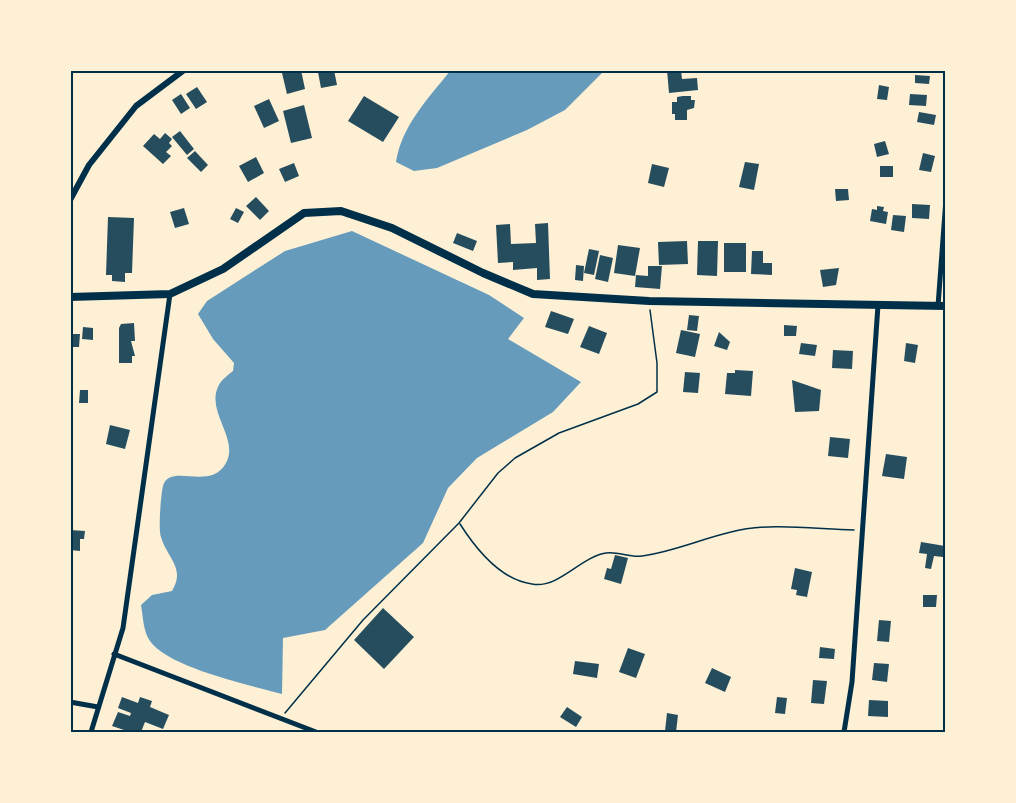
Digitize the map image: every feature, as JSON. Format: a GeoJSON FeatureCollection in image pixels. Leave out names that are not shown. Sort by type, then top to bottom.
{"type":"FeatureCollection","features":[{"type":"Feature","properties":{"kind":"highway"},"geometry":{"type":"LineString","coordinates":[[70,297],[170,294],[223,269],[304,213],[341,211],[392,228],[483,273],[533,294],[649,301],[942,306]]}},
{"type":"Feature","properties":{"kind":"street"},"geometry":{"type":"LineString","coordinates":[[71,199],[90,165],[136,106],[184,70]]}},
{"type":"Feature","properties":{"kind":"street"},"geometry":{"type":"LineString","coordinates":[[942,306],[945,199]]}},
{"type":"Feature","properties":{"kind":"street"},"geometry":{"type":"LineString","coordinates":[[91,732],[123,628],[170,294]]}},
{"type":"Feature","properties":{"kind":"street"},"geometry":{"type":"LineString","coordinates":[[844,732],[852,682],[878,305]]}},
{"type":"Feature","properties":{"kind":"street"},"geometry":{"type":"LineString","coordinates":[[114,654],[316,732]]}},
{"type":"Feature","properties":{"kind":"street"},"geometry":{"type":"LineString","coordinates":[[70,702],[98,707]]}},
{"type":"Feature","properties":{"kind":"path"},"geometry":{"type":"LineString","coordinates":[[280,719],[363,620],[459,523],[498,473],[515,458],[559,433],[638,404],[657,392],[657,363],[649,301]]}},
{"type":"Feature","properties":{"kind":"path"},"geometry":{"type":"LineString","coordinates":[[459,523],[475,546],[493,564],[514,579],[533,585],[555,580],[592,558],[608,552],[645,556],[731,531],[754,528],[864,531]]}},
{"type":"Feature","properties":{"kind":"water"},"geometry":{"type":"Polygon","coordinates":[[[450,71],[604,71],[565,110],[527,130],[437,168],[414,171],[396,162],[399,149],[417,113],[450,71]]]}},
{"type":"Feature","properties":{"kind":"water"},"geometry":{"type":"Polygon","coordinates":[[[352,231],[489,295],[524,318],[508,339],[581,382],[553,412],[477,458],[448,488],[423,543],[325,630],[283,638],[282,694],[211,674],[160,651],[148,637],[141,605],[152,595],[172,591],[176,583],[176,569],[160,533],[163,486],[167,479],[174,476],[210,475],[219,471],[226,463],[229,453],[229,444],[218,414],[216,393],[220,383],[233,371],[234,363],[213,339],[198,314],[207,301],[285,251],[352,231]]]}},
{"type":"Feature","properties":{"kind":"building"},"geometry":{"type":"Polygon","coordinates":[[[301,70],[305,89],[287,94],[282,73],[301,70]]]}},
{"type":"Feature","properties":{"kind":"building"},"geometry":{"type":"Polygon","coordinates":[[[334,70],[337,85],[321,88],[318,72],[334,70]]]}},
{"type":"Feature","properties":{"kind":"building"},"geometry":{"type":"Polygon","coordinates":[[[667,70],[681,70],[682,79],[697,78],[698,90],[669,93],[667,70]]]}},
{"type":"Feature","properties":{"kind":"building"},"geometry":{"type":"Polygon","coordinates":[[[915,75],[930,76],[929,84],[915,83],[915,75]]]}},
{"type":"Feature","properties":{"kind":"building"},"geometry":{"type":"Polygon","coordinates":[[[879,85],[889,87],[887,100],[877,99],[879,85]]]}},
{"type":"Feature","properties":{"kind":"building"},"geometry":{"type":"Polygon","coordinates":[[[197,87],[207,102],[196,109],[186,94],[197,87]]]}},
{"type":"Feature","properties":{"kind":"building"},"geometry":{"type":"Polygon","coordinates":[[[181,94],[190,108],[181,114],[172,100],[181,94]]]}},
{"type":"Feature","properties":{"kind":"building"},"geometry":{"type":"Polygon","coordinates":[[[910,94],[927,95],[926,106],[909,105],[910,94]]]}},
{"type":"Feature","properties":{"kind":"building"},"geometry":{"type":"Polygon","coordinates":[[[364,96],[399,117],[383,142],[348,121],[364,96]]]}},
{"type":"Feature","properties":{"kind":"building"},"geometry":{"type":"Polygon","coordinates":[[[691,96],[691,100],[695,100],[694,108],[687,110],[687,120],[675,120],[675,114],[672,114],[672,102],[677,102],[677,97],[691,96]]]}},
{"type":"Feature","properties":{"kind":"building"},"geometry":{"type":"Polygon","coordinates":[[[269,99],[279,121],[264,128],[254,106],[269,99]]]}},
{"type":"Feature","properties":{"kind":"building"},"geometry":{"type":"Polygon","coordinates":[[[304,105],[312,138],[291,143],[283,111],[304,105]]]}},
{"type":"Feature","properties":{"kind":"building"},"geometry":{"type":"Polygon","coordinates":[[[919,112],[936,115],[934,125],[917,122],[919,112]]]}},
{"type":"Feature","properties":{"kind":"building"},"geometry":{"type":"Polygon","coordinates":[[[180,131],[194,149],[187,155],[172,137],[180,131]]]}},
{"type":"Feature","properties":{"kind":"building"},"geometry":{"type":"Polygon","coordinates":[[[165,133],[172,139],[169,143],[172,146],[166,152],[171,156],[163,164],[143,146],[154,134],[160,139],[165,133]]]}},
{"type":"Feature","properties":{"kind":"building"},"geometry":{"type":"Polygon","coordinates":[[[885,141],[889,154],[877,157],[874,144],[885,141]]]}},
{"type":"Feature","properties":{"kind":"building"},"geometry":{"type":"Polygon","coordinates":[[[195,151],[208,165],[201,172],[187,158],[195,151]]]}},
{"type":"Feature","properties":{"kind":"building"},"geometry":{"type":"Polygon","coordinates":[[[923,153],[935,156],[931,172],[919,170],[923,153]]]}},
{"type":"Feature","properties":{"kind":"building"},"geometry":{"type":"Polygon","coordinates":[[[256,157],[264,173],[248,182],[239,166],[256,157]]]}},
{"type":"Feature","properties":{"kind":"building"},"geometry":{"type":"Polygon","coordinates":[[[745,162],[759,164],[754,190],[739,187],[745,162]]]}},
{"type":"Feature","properties":{"kind":"building"},"geometry":{"type":"Polygon","coordinates":[[[294,163],[299,176],[285,182],[279,169],[294,163]]]}},
{"type":"Feature","properties":{"kind":"building"},"geometry":{"type":"Polygon","coordinates":[[[652,164],[669,168],[664,187],[648,183],[652,164]]]}},
{"type":"Feature","properties":{"kind":"building"},"geometry":{"type":"Polygon","coordinates":[[[880,166],[893,166],[893,177],[880,177],[880,166]]]}},
{"type":"Feature","properties":{"kind":"building"},"geometry":{"type":"Polygon","coordinates":[[[835,189],[848,189],[849,200],[836,201],[835,189]]]}},
{"type":"Feature","properties":{"kind":"building"},"geometry":{"type":"Polygon","coordinates":[[[256,197],[269,211],[260,220],[246,206],[256,197]]]}},
{"type":"Feature","properties":{"kind":"building"},"geometry":{"type":"Polygon","coordinates":[[[912,204],[930,205],[929,219],[912,218],[912,204]]]}},
{"type":"Feature","properties":{"kind":"building"},"geometry":{"type":"Polygon","coordinates":[[[877,206],[884,207],[883,211],[888,212],[886,224],[870,221],[872,209],[877,210],[877,206]]]}},
{"type":"Feature","properties":{"kind":"building"},"geometry":{"type":"Polygon","coordinates":[[[184,208],[189,224],[175,228],[170,212],[184,208]]]}},
{"type":"Feature","properties":{"kind":"building"},"geometry":{"type":"Polygon","coordinates":[[[236,208],[244,212],[238,223],[230,219],[236,208]]]}},
{"type":"Feature","properties":{"kind":"building"},"geometry":{"type":"Polygon","coordinates":[[[893,215],[906,216],[904,232],[891,230],[893,215]]]}},
{"type":"Feature","properties":{"kind":"building"},"geometry":{"type":"Polygon","coordinates":[[[108,217],[134,218],[132,273],[125,273],[125,282],[112,281],[112,275],[106,275],[108,217]]]}},
{"type":"Feature","properties":{"kind":"building"},"geometry":{"type":"Polygon","coordinates":[[[548,223],[550,279],[537,280],[537,268],[513,270],[513,262],[498,263],[496,225],[510,224],[511,244],[536,243],[535,224],[548,223]]]}},
{"type":"Feature","properties":{"kind":"building"},"geometry":{"type":"Polygon","coordinates":[[[457,233],[477,241],[473,251],[453,243],[457,233]]]}},
{"type":"Feature","properties":{"kind":"building"},"geometry":{"type":"Polygon","coordinates":[[[687,241],[688,264],[659,265],[658,242],[687,241]]]}},
{"type":"Feature","properties":{"kind":"building"},"geometry":{"type":"Polygon","coordinates":[[[698,241],[718,241],[717,276],[697,275],[698,241]]]}},
{"type":"Feature","properties":{"kind":"building"},"geometry":{"type":"Polygon","coordinates":[[[724,243],[746,243],[746,272],[724,272],[724,243]]]}},
{"type":"Feature","properties":{"kind":"building"},"geometry":{"type":"Polygon","coordinates":[[[618,245],[640,248],[635,276],[614,273],[618,245]]]}},
{"type":"Feature","properties":{"kind":"building"},"geometry":{"type":"Polygon","coordinates":[[[589,249],[599,251],[594,275],[584,273],[589,249]]]}},
{"type":"Feature","properties":{"kind":"building"},"geometry":{"type":"Polygon","coordinates":[[[752,251],[763,251],[763,263],[772,263],[772,275],[751,274],[752,251]]]}},
{"type":"Feature","properties":{"kind":"building"},"geometry":{"type":"Polygon","coordinates":[[[600,255],[613,258],[608,282],[595,279],[600,255]]]}},
{"type":"Feature","properties":{"kind":"building"},"geometry":{"type":"Polygon","coordinates":[[[576,265],[584,266],[583,281],[575,280],[576,265]]]}},
{"type":"Feature","properties":{"kind":"building"},"geometry":{"type":"Polygon","coordinates":[[[648,266],[662,266],[660,289],[635,287],[636,275],[648,276],[648,266]]]}},
{"type":"Feature","properties":{"kind":"building"},"geometry":{"type":"Polygon","coordinates":[[[839,268],[836,285],[823,287],[820,270],[839,268]]]}},
{"type":"Feature","properties":{"kind":"building"},"geometry":{"type":"Polygon","coordinates":[[[551,311],[574,319],[568,334],[545,327],[551,311]]]}},
{"type":"Feature","properties":{"kind":"building"},"geometry":{"type":"Polygon","coordinates":[[[689,315],[699,316],[697,331],[687,330],[689,315]]]}},
{"type":"Feature","properties":{"kind":"building"},"geometry":{"type":"Polygon","coordinates":[[[134,323],[135,341],[131,341],[135,356],[132,356],[132,363],[119,363],[119,328],[121,324],[134,323]]]}},
{"type":"Feature","properties":{"kind":"building"},"geometry":{"type":"Polygon","coordinates":[[[784,325],[797,326],[796,336],[784,336],[784,325]]]}},
{"type":"Feature","properties":{"kind":"building"},"geometry":{"type":"Polygon","coordinates":[[[589,326],[607,333],[599,354],[580,347],[589,326]]]}},
{"type":"Feature","properties":{"kind":"building"},"geometry":{"type":"Polygon","coordinates":[[[83,327],[93,328],[93,340],[82,339],[83,327]]]}},
{"type":"Feature","properties":{"kind":"building"},"geometry":{"type":"Polygon","coordinates":[[[681,330],[700,334],[695,357],[676,353],[681,330]]]}},
{"type":"Feature","properties":{"kind":"building"},"geometry":{"type":"Polygon","coordinates":[[[719,332],[730,342],[727,350],[714,346],[719,332]]]}},
{"type":"Feature","properties":{"kind":"building"},"geometry":{"type":"Polygon","coordinates":[[[72,334],[80,334],[79,347],[71,347],[72,334]]]}},
{"type":"Feature","properties":{"kind":"building"},"geometry":{"type":"Polygon","coordinates":[[[801,343],[817,345],[815,356],[799,354],[801,343]]]}},
{"type":"Feature","properties":{"kind":"building"},"geometry":{"type":"Polygon","coordinates":[[[906,343],[918,345],[915,363],[904,361],[906,343]]]}},
{"type":"Feature","properties":{"kind":"building"},"geometry":{"type":"Polygon","coordinates":[[[833,350],[853,351],[852,369],[832,368],[833,350]]]}},
{"type":"Feature","properties":{"kind":"building"},"geometry":{"type":"Polygon","coordinates":[[[735,370],[753,371],[751,396],[725,394],[727,373],[735,373],[735,370]]]}},
{"type":"Feature","properties":{"kind":"building"},"geometry":{"type":"Polygon","coordinates":[[[685,372],[700,373],[698,393],[683,392],[685,372]]]}},
{"type":"Feature","properties":{"kind":"building"},"geometry":{"type":"Polygon","coordinates":[[[792,380],[821,390],[819,411],[795,412],[792,380]]]}},
{"type":"Feature","properties":{"kind":"building"},"geometry":{"type":"Polygon","coordinates":[[[80,390],[88,390],[88,403],[79,403],[80,390]]]}},
{"type":"Feature","properties":{"kind":"building"},"geometry":{"type":"Polygon","coordinates":[[[110,425],[130,430],[125,449],[106,444],[110,425]]]}},
{"type":"Feature","properties":{"kind":"building"},"geometry":{"type":"Polygon","coordinates":[[[830,437],[850,439],[848,458],[828,456],[830,437]]]}},
{"type":"Feature","properties":{"kind":"building"},"geometry":{"type":"Polygon","coordinates":[[[886,454],[907,457],[904,479],[882,476],[886,454]]]}},
{"type":"Feature","properties":{"kind":"building"},"geometry":{"type":"Polygon","coordinates":[[[70,530],[85,531],[84,539],[80,539],[80,551],[70,550],[70,530]]]}},
{"type":"Feature","properties":{"kind":"building"},"geometry":{"type":"Polygon","coordinates":[[[921,542],[945,546],[943,557],[934,556],[931,569],[925,568],[927,554],[919,553],[921,542]]]}},
{"type":"Feature","properties":{"kind":"building"},"geometry":{"type":"Polygon","coordinates":[[[615,555],[628,558],[621,584],[604,579],[607,568],[611,569],[615,555]]]}},
{"type":"Feature","properties":{"kind":"building"},"geometry":{"type":"Polygon","coordinates":[[[795,568],[812,572],[807,597],[796,595],[797,590],[791,589],[795,568]]]}},
{"type":"Feature","properties":{"kind":"building"},"geometry":{"type":"Polygon","coordinates":[[[923,595],[937,595],[936,607],[923,607],[923,595]]]}},
{"type":"Feature","properties":{"kind":"building"},"geometry":{"type":"Polygon","coordinates":[[[383,608],[414,637],[384,669],[354,640],[383,608]]]}},
{"type":"Feature","properties":{"kind":"building"},"geometry":{"type":"Polygon","coordinates":[[[879,620],[891,621],[889,642],[877,641],[879,620]]]}},
{"type":"Feature","properties":{"kind":"building"},"geometry":{"type":"Polygon","coordinates":[[[820,647],[835,649],[834,659],[819,658],[820,647]]]}},
{"type":"Feature","properties":{"kind":"building"},"geometry":{"type":"Polygon","coordinates":[[[628,648],[645,654],[636,678],[619,672],[628,648]]]}},
{"type":"Feature","properties":{"kind":"building"},"geometry":{"type":"Polygon","coordinates":[[[575,661],[599,664],[597,678],[573,674],[575,661]]]}},
{"type":"Feature","properties":{"kind":"building"},"geometry":{"type":"Polygon","coordinates":[[[874,663],[889,664],[887,682],[872,680],[874,663]]]}},
{"type":"Feature","properties":{"kind":"building"},"geometry":{"type":"Polygon","coordinates":[[[712,668],[731,677],[725,692],[705,683],[712,668]]]}},
{"type":"Feature","properties":{"kind":"building"},"geometry":{"type":"Polygon","coordinates":[[[813,680],[827,681],[824,704],[811,703],[813,680]]]}},
{"type":"Feature","properties":{"kind":"building"},"geometry":{"type":"Polygon","coordinates":[[[122,697],[138,703],[140,697],[152,701],[150,707],[169,715],[163,729],[145,722],[141,732],[130,732],[112,726],[118,712],[130,716],[131,713],[118,708],[122,697]]]}},
{"type":"Feature","properties":{"kind":"building"},"geometry":{"type":"Polygon","coordinates":[[[777,697],[787,698],[785,714],[775,713],[777,697]]]}},
{"type":"Feature","properties":{"kind":"building"},"geometry":{"type":"Polygon","coordinates":[[[869,700],[888,701],[888,717],[868,716],[869,700]]]}},
{"type":"Feature","properties":{"kind":"building"},"geometry":{"type":"Polygon","coordinates":[[[567,707],[582,717],[576,727],[560,717],[567,707]]]}},
{"type":"Feature","properties":{"kind":"building"},"geometry":{"type":"Polygon","coordinates":[[[667,713],[678,715],[676,732],[665,731],[667,713]]]}}]}
